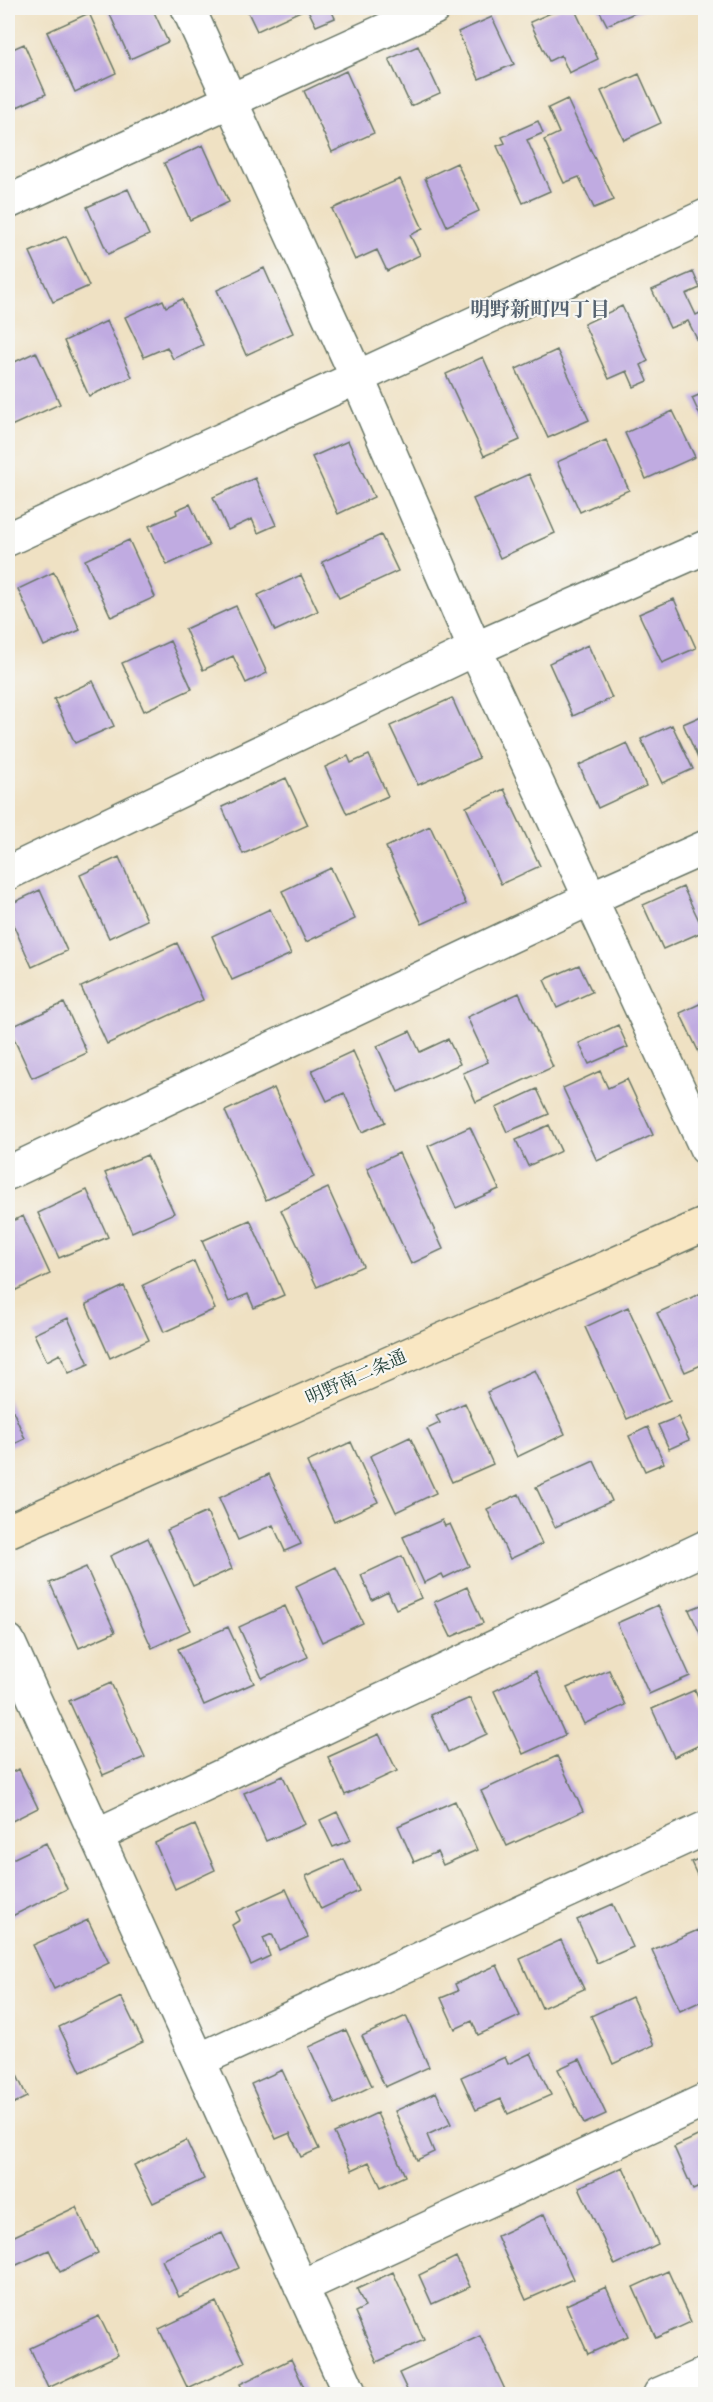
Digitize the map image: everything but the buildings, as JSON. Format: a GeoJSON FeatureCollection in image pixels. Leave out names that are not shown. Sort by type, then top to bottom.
{"type":"FeatureCollection","features":[{"type":"Feature","properties":{"kind":"street"},"geometry":{"type":"LineString","coordinates":[[188,8],[357,377],[475,649],[705,1148]]}},
{"type":"Feature","properties":{"kind":"street"},"geometry":{"type":"LineString","coordinates":[[8,202],[434,8]]}},
{"type":"Feature","properties":{"kind":"street"},"geometry":{"type":"LineString","coordinates":[[8,539],[705,216]]}},
{"type":"Feature","properties":{"kind":"street"},"geometry":{"type":"LineString","coordinates":[[8,873],[475,649],[705,547]]}},
{"type":"Feature","properties":{"kind":"street"},"geometry":{"type":"LineString","coordinates":[[8,1173],[589,899],[705,847]]}},
{"type":"Feature","properties":{"kind":"street","name":"明野南二条通"},"geometry":{"type":"LineString","coordinates":[[8,1531],[705,1224]]}},
{"type":"Feature","properties":{"kind":"street"},"geometry":{"type":"LineString","coordinates":[[97,1835],[705,1547]]}},
{"type":"Feature","properties":{"kind":"street"},"geometry":{"type":"LineString","coordinates":[[8,1641],[350,2394]]}},
{"type":"Feature","properties":{"kind":"street"},"geometry":{"type":"LineString","coordinates":[[199,2060],[705,1828]]}},
{"type":"Feature","properties":{"kind":"street"},"geometry":{"type":"LineString","coordinates":[[301,2287],[705,2100]]}},
{"type":"Feature","properties":{"kind":"street"},"geometry":{"type":"LineString","coordinates":[[660,2394],[705,2374]]}},
{"type":"Feature","properties":{"kind":"district","name":"明野新町四丁目"},"geometry":{"type":"Point","coordinates":[540,309]}}]}
